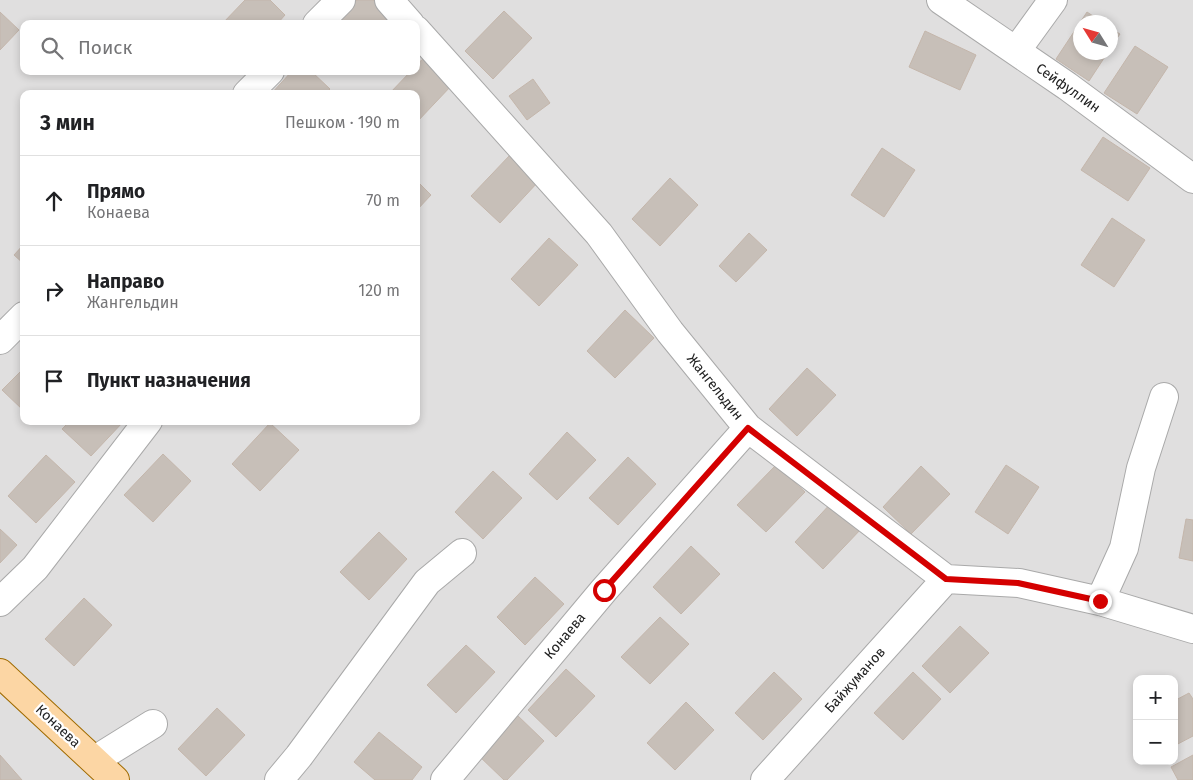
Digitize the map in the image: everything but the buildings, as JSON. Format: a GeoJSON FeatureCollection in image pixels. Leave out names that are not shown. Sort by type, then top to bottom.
{"type":"FeatureCollection","features":[{"type":"Feature","properties":{"kind":"main road","name":"Конаева"},"geometry":{"type":"LineString","coordinates":[[0,673],[115,780]]}},
{"type":"Feature","properties":{"kind":"street"},"geometry":{"type":"LineString","coordinates":[[321,20],[341,0]]}},
{"type":"Feature","properties":{"kind":"street"},"geometry":{"type":"LineString","coordinates":[[389,0],[406,20]]}},
{"type":"Feature","properties":{"kind":"street","name":"Сейфуллин"},"geometry":{"type":"LineString","coordinates":[[941,0],[1067,86],[1193,179]]}},
{"type":"Feature","properties":{"kind":"street"},"geometry":{"type":"LineString","coordinates":[[1016,51],[1053,0]]}},
{"type":"Feature","properties":{"kind":"street","name":"Жангельдин"},"geometry":{"type":"LineString","coordinates":[[420,34],[599,234],[670,332],[748,428],[946,579]]}},
{"type":"Feature","properties":{"kind":"street"},"geometry":{"type":"LineString","coordinates":[[251,90],[266,75]]}},
{"type":"Feature","properties":{"kind":"street"},"geometry":{"type":"LineString","coordinates":[[0,340],[20,320]]}},
{"type":"Feature","properties":{"kind":"street"},"geometry":{"type":"LineString","coordinates":[[1100,601],[1124,548],[1141,468],[1164,397]]}},
{"type":"Feature","properties":{"kind":"street"},"geometry":{"type":"LineString","coordinates":[[0,602],[35,568],[145,425]]}},
{"type":"Feature","properties":{"kind":"street","name":"Конаева"},"geometry":{"type":"LineString","coordinates":[[445,780],[604,590],[748,428]]}},
{"type":"Feature","properties":{"kind":"street"},"geometry":{"type":"LineString","coordinates":[[279,780],[299,756],[427,582],[462,553]]}},
{"type":"Feature","properties":{"kind":"street"},"geometry":{"type":"LineString","coordinates":[[946,579],[1018,583],[1100,601],[1193,629]]}},
{"type":"Feature","properties":{"kind":"street","name":"Байжуманов"},"geometry":{"type":"LineString","coordinates":[[765,780],[946,579]]}},
{"type":"Feature","properties":{"kind":"street"},"geometry":{"type":"LineString","coordinates":[[95,760],[153,724]]}},
{"type":"Feature","properties":{"kind":"shaded area"},"geometry":{"type":"Polygon","coordinates":[[[0,0],[1193,0],[1193,780],[0,780],[0,0]]]}},
{"type":"Feature","properties":{"kind":"route"},"geometry":{"type":"LineString","coordinates":[[604,590],[748,428],[946,579],[1018,583],[1100,601]]}}]}
